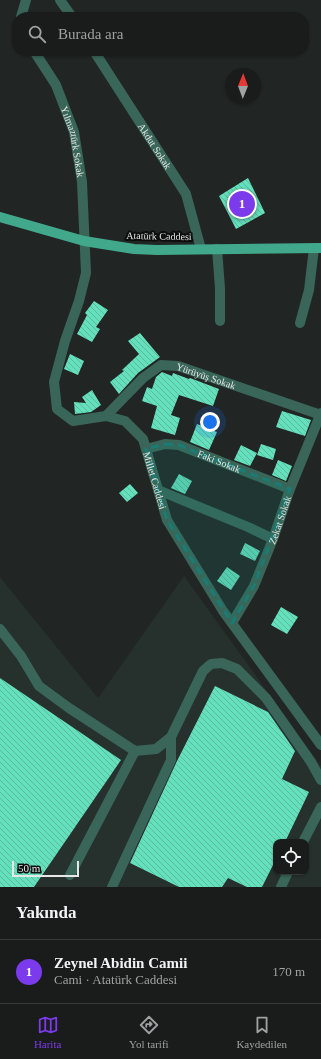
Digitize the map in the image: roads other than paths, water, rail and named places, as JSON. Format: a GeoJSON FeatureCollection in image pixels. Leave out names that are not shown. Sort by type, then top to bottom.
{"type":"FeatureCollection","features":[{"type":"Feature","properties":{"kind":"main road","name":"Atatürk Caddesi"},"geometry":{"type":"LineString","coordinates":[[0,217],[84,241],[134,249],[318,248]]}},
{"type":"Feature","properties":{"kind":"street"},"geometry":{"type":"LineString","coordinates":[[22,12],[26,0]]}},
{"type":"Feature","properties":{"kind":"street"},"geometry":{"type":"LineString","coordinates":[[60,0],[68,12]]}},
{"type":"Feature","properties":{"kind":"street","name":"Yılmaztürk Sokak"},"geometry":{"type":"LineString","coordinates":[[37,56],[56,85],[74,132],[82,182],[84,241]]}},
{"type":"Feature","properties":{"kind":"street","name":"Akdut Sokak"},"geometry":{"type":"LineString","coordinates":[[97,56],[186,194],[201,249]]}},
{"type":"Feature","properties":{"kind":"street","name":"Millet Caddesi"},"geometry":{"type":"LineString","coordinates":[[84,241],[86,273],[54,382],[57,409],[73,421],[106,416],[125,421],[143,439],[168,520],[223,611],[321,745]]}},
{"type":"Feature","properties":{"kind":"street"},"geometry":{"type":"LineString","coordinates":[[300,323],[318,248]]}},
{"type":"Feature","properties":{"kind":"street"},"geometry":{"type":"LineString","coordinates":[[217,249],[220,288],[220,322]]}},
{"type":"Feature","properties":{"kind":"street","name":"Yürüyüş Sokak"},"geometry":{"type":"LineString","coordinates":[[106,416],[143,378],[161,365],[178,366],[321,414]]}},
{"type":"Feature","properties":{"kind":"street","name":"Zekat Sokak"},"geometry":{"type":"LineString","coordinates":[[232,622],[254,586],[273,539],[290,489],[321,414]]}},
{"type":"Feature","properties":{"kind":"street","name":"Faki Sokak"},"geometry":{"type":"LineString","coordinates":[[146,449],[165,444],[179,445],[290,489]]}},
{"type":"Feature","properties":{"kind":"street"},"geometry":{"type":"LineString","coordinates":[[158,490],[248,527],[273,539]]}},
{"type":"Feature","properties":{"kind":"street"},"geometry":{"type":"LineString","coordinates":[[0,630],[21,656],[38,686],[135,751],[156,749],[171,737],[203,671],[211,664],[222,663],[237,669],[266,698],[311,762],[321,780]]}},
{"type":"Feature","properties":{"kind":"street"},"geometry":{"type":"LineString","coordinates":[[112,887],[171,760],[171,737]]}},
{"type":"Feature","properties":{"kind":"street"},"geometry":{"type":"LineString","coordinates":[[70,876],[135,751]]}},
{"type":"Feature","properties":{"kind":"street"},"geometry":{"type":"LineString","coordinates":[[305,839],[321,807]]}},
{"type":"Feature","properties":{"kind":"street"},"geometry":{"type":"LineString","coordinates":[[281,887],[287,875]]}},
{"type":"Feature","properties":{"kind":"place","name":"Zeynel Abidin Camii"},"geometry":{"type":"Point","coordinates":[242,204]}}]}
